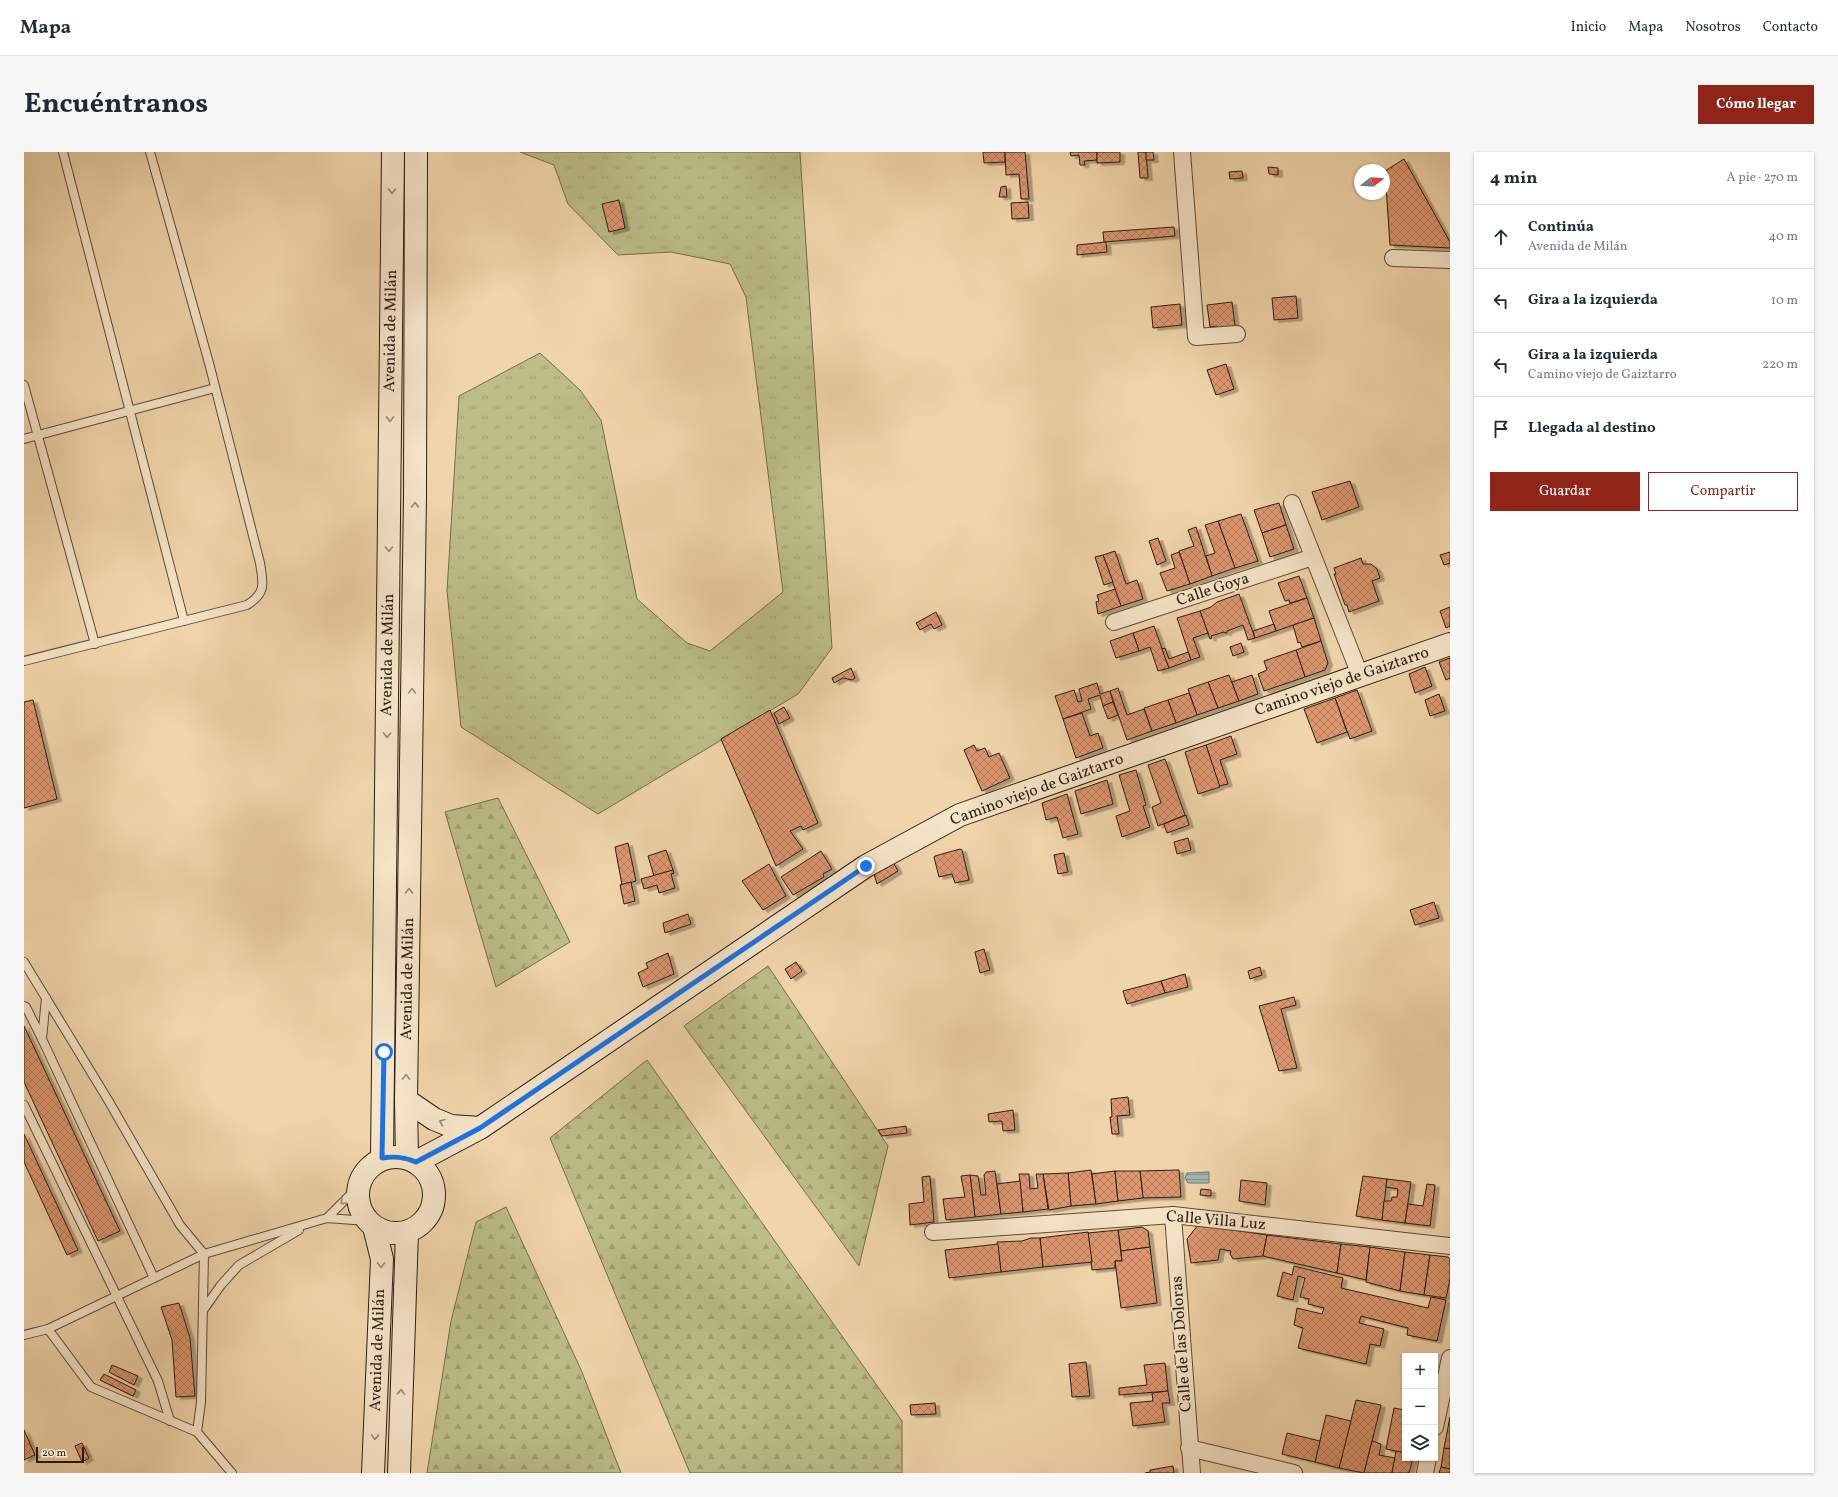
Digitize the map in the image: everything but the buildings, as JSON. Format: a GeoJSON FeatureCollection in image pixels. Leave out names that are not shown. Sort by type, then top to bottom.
{"type":"FeatureCollection","features":[{"type":"Feature","properties":{"kind":"street","name":"Avenida de Milán"},"geometry":{"type":"LineString","coordinates":[[382,1158],[392,152]]}},
{"type":"Feature","properties":{"kind":"street","name":"Avenida de Milán"},"geometry":{"type":"LineString","coordinates":[[411,1160],[406,1100],[415,497],[416,152]]}},
{"type":"Feature","properties":{"kind":"street"},"geometry":{"type":"LineString","coordinates":[[1182,152],[1196,337],[1237,334]]}},
{"type":"Feature","properties":{"kind":"street"},"geometry":{"type":"LineString","coordinates":[[1393,258],[1450,260]]}},
{"type":"Feature","properties":{"kind":"street"},"geometry":{"type":"LineString","coordinates":[[1292,504],[1360,675]]}},
{"type":"Feature","properties":{"kind":"street","name":"Calle Goya"},"geometry":{"type":"LineString","coordinates":[[1114,622],[1313,557]]}},
{"type":"Feature","properties":{"kind":"street","name":"Camino viejo de Gaiztarro"},"geometry":{"type":"LineString","coordinates":[[411,1160],[460,1140],[480,1128],[866,866],[960,815],[1450,644]]}},
{"type":"Feature","properties":{"kind":"street"},"geometry":{"type":"LineString","coordinates":[[406,1100],[434,1119],[451,1126],[480,1128]]}},
{"type":"Feature","properties":{"kind":"street","name":"Camino viejo de Gaiztarro"},"geometry":{"type":"LineString","coordinates":[[431,1180],[460,1140]]}},
{"type":"Feature","properties":{"kind":"street"},"geometry":{"type":"LineString","coordinates":[[394,1156],[411,1160],[425,1170],[431,1180],[434,1190],[433,1204],[426,1218],[418,1226],[407,1232],[387,1232],[371,1224],[359,1206],[359,1186],[371,1165],[382,1158],[394,1156]]}},
{"type":"Feature","properties":{"kind":"street","name":"Calle Villa Luz"},"geometry":{"type":"LineString","coordinates":[[933,1232],[1173,1215],[1450,1246]]}},
{"type":"Feature","properties":{"kind":"street","name":"Calle de las Doloras"},"geometry":{"type":"LineString","coordinates":[[1173,1215],[1192,1473]]}},
{"type":"Feature","properties":{"kind":"street","name":"Avenida de Milán"},"geometry":{"type":"LineString","coordinates":[[371,1224],[382,1259],[373,1473]]}},
{"type":"Feature","properties":{"kind":"street","name":"Avenida de Milán"},"geometry":{"type":"LineString","coordinates":[[399,1473],[407,1232]]}},
{"type":"Feature","properties":{"kind":"street"},"geometry":{"type":"LineString","coordinates":[[1435,1425],[1450,1358]]}},
{"type":"Feature","properties":{"kind":"street"},"geometry":{"type":"LineString","coordinates":[[1189,1448],[1294,1473]]}},
{"type":"Feature","properties":{"kind":"street"},"geometry":{"type":"LineString","coordinates":[[1425,1473],[1427,1461]]}},
{"type":"Feature","properties":{"kind":"lane"},"geometry":{"type":"LineString","coordinates":[[63,152],[184,621]]}},
{"type":"Feature","properties":{"kind":"lane"},"geometry":{"type":"LineString","coordinates":[[24,662],[247,605],[257,598],[263,587],[260,562],[215,388],[150,152]]}},
{"type":"Feature","properties":{"kind":"lane"},"geometry":{"type":"LineString","coordinates":[[24,385],[95,644]]}},
{"type":"Feature","properties":{"kind":"lane"},"geometry":{"type":"LineString","coordinates":[[24,439],[215,388]]}},
{"type":"Feature","properties":{"kind":"lane"},"geometry":{"type":"LineString","coordinates":[[24,962],[108,1100],[180,1225],[204,1254],[202,1402],[197,1432]]}},
{"type":"Feature","properties":{"kind":"lane"},"geometry":{"type":"LineString","coordinates":[[42,1039],[46,998]]}},
{"type":"Feature","properties":{"kind":"lane"},"geometry":{"type":"LineString","coordinates":[[24,1006],[26,1007],[42,1039],[154,1278]]}},
{"type":"Feature","properties":{"kind":"lane"},"geometry":{"type":"LineString","coordinates":[[24,1105],[118,1295],[158,1381],[170,1421]]}},
{"type":"Feature","properties":{"kind":"lane"},"geometry":{"type":"LineString","coordinates":[[327,1218],[359,1186]]}},
{"type":"Feature","properties":{"kind":"lane"},"geometry":{"type":"LineString","coordinates":[[24,1335],[48,1329],[204,1254],[327,1218],[371,1224]]}},
{"type":"Feature","properties":{"kind":"lane"},"geometry":{"type":"LineString","coordinates":[[203,1310],[221,1284],[239,1265],[278,1241],[315,1221]]}},
{"type":"Feature","properties":{"kind":"lane"},"geometry":{"type":"LineString","coordinates":[[48,1329],[90,1387],[197,1432],[232,1473]]}},
{"type":"Feature","properties":{"kind":"green space"},"geometry":{"type":"Polygon","coordinates":[[[520,152],[800,152],[832,648],[798,694],[598,814],[461,727],[447,591],[459,396],[540,353],[580,390],[601,420],[637,599],[687,643],[710,651],[783,592],[746,297],[730,264],[671,252],[618,255],[568,204],[554,165],[520,152]]]}},
{"type":"Feature","properties":{"kind":"green space"},"geometry":{"type":"Polygon","coordinates":[[[498,798],[570,942],[496,987],[445,812],[498,798]]]}},
{"type":"Feature","properties":{"kind":"green space"},"geometry":{"type":"Polygon","coordinates":[[[768,966],[888,1146],[859,1266],[684,1026],[768,966]]]}},
{"type":"Feature","properties":{"kind":"green space"},"geometry":{"type":"Polygon","coordinates":[[[647,1060],[902,1421],[902,1473],[690,1473],[550,1138],[647,1060]]]}},
{"type":"Feature","properties":{"kind":"green space"},"geometry":{"type":"Polygon","coordinates":[[[506,1207],[582,1372],[621,1473],[427,1473],[451,1321],[476,1222],[506,1207]]]}},
{"type":"Feature","properties":{"kind":"shaded area"},"geometry":{"type":"Polygon","coordinates":[[[1209,1172],[1209,1183],[1188,1183],[1185,1178],[1187,1173],[1209,1172]]]}},
{"type":"Feature","properties":{"kind":"route"},"geometry":{"type":"LineString","coordinates":[[384,1052],[382,1158],[394,1156],[407,1158],[416,1162],[460,1140],[480,1128],[866,866]]}}]}
